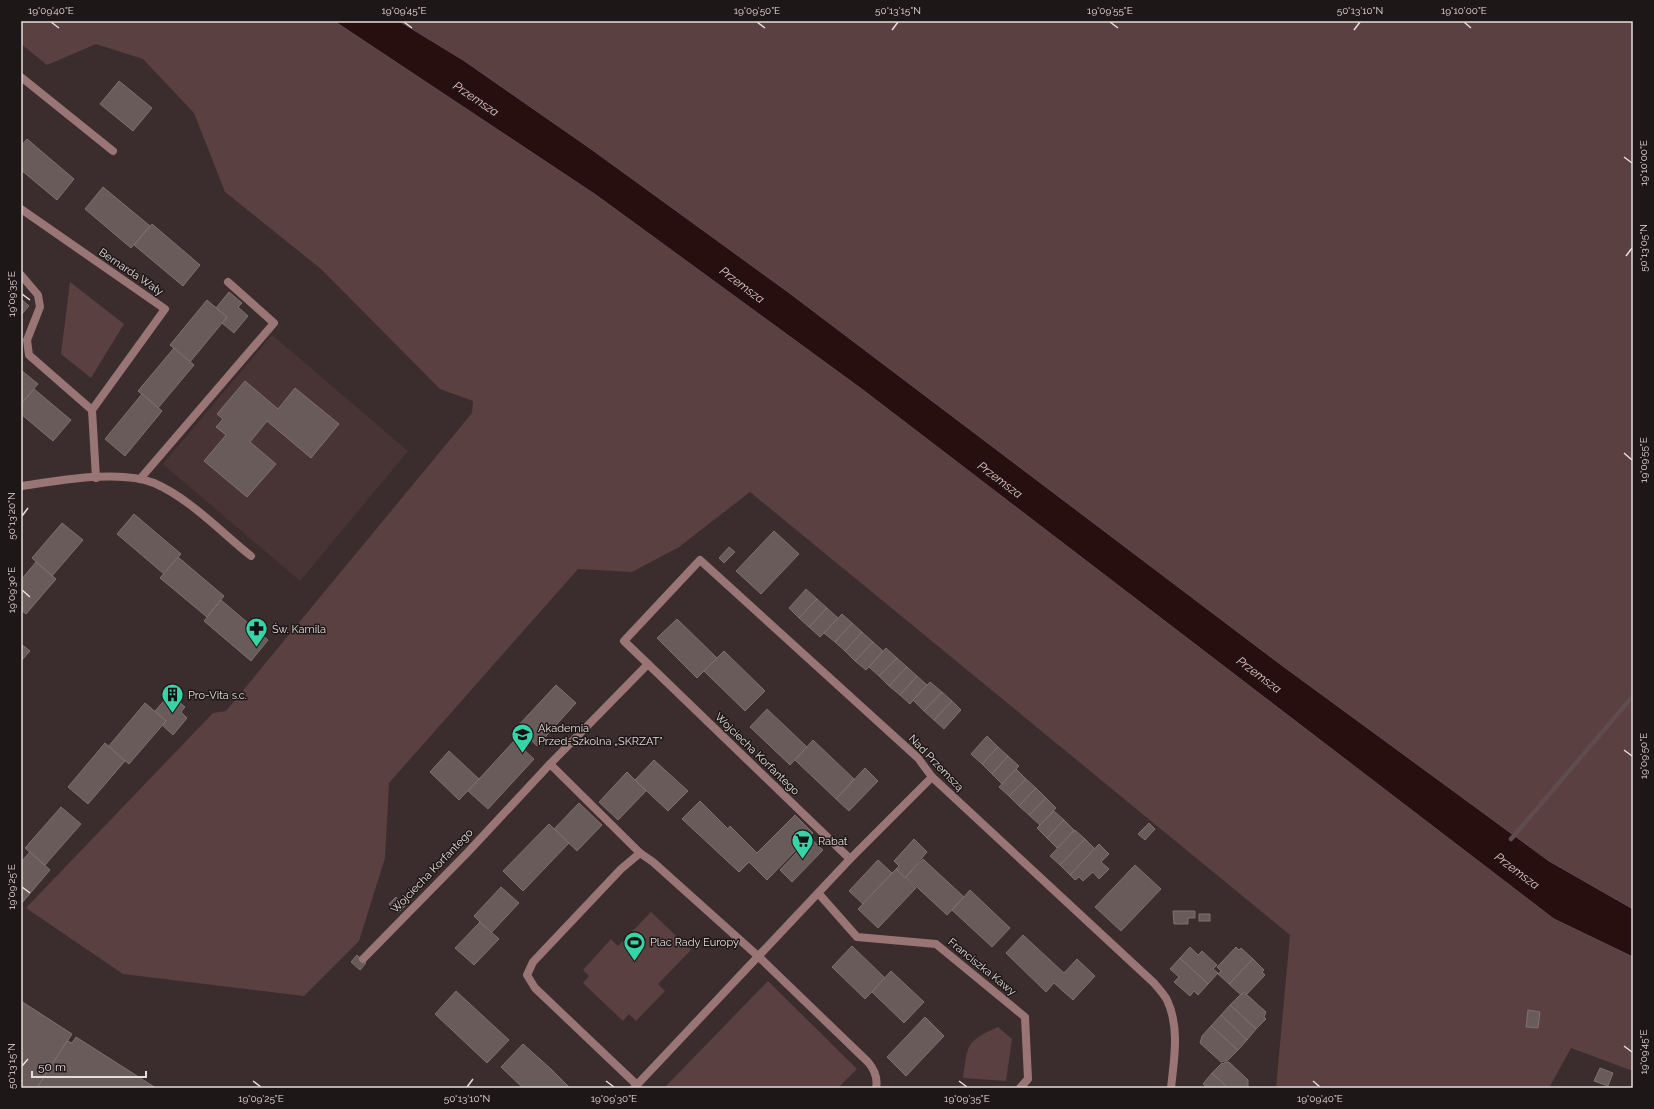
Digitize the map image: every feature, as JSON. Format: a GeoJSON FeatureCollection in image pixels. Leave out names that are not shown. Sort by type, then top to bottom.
{"type":"FeatureCollection","features":[{"type":"Feature","properties":{"kind":"street"},"geometry":{"type":"LineString","coordinates":[[21,78],[113,151]]}},
{"type":"Feature","properties":{"kind":"street","name":"Bernarda Wały"},"geometry":{"type":"LineString","coordinates":[[21,209],[165,309],[92,410]]}},
{"type":"Feature","properties":{"kind":"street"},"geometry":{"type":"LineString","coordinates":[[21,275],[38,295],[40,307],[27,340],[29,355],[92,410],[96,478]]}},
{"type":"Feature","properties":{"kind":"street"},"geometry":{"type":"LineString","coordinates":[[140,479],[274,323],[228,282]]}},
{"type":"Feature","properties":{"kind":"street"},"geometry":{"type":"LineString","coordinates":[[21,486],[119,476],[140,479],[153,483],[186,503],[251,556]]}},
{"type":"Feature","properties":{"kind":"street","name":"Nad Przemszą"},"geometry":{"type":"LineString","coordinates":[[624,641],[700,560],[918,758],[932,777],[1129,959],[1158,988],[1167,1000],[1174,1021],[1174,1049],[1171,1088]]}},
{"type":"Feature","properties":{"kind":"street","name":"Wojciecha Korfantego"},"geometry":{"type":"LineString","coordinates":[[624,641],[850,859]]}},
{"type":"Feature","properties":{"kind":"street","name":"Wojciecha Korfantego"},"geometry":{"type":"LineString","coordinates":[[363,959],[648,664]]}},
{"type":"Feature","properties":{"kind":"street"},"geometry":{"type":"LineString","coordinates":[[550,764],[640,854],[653,862],[759,957],[868,1062],[873,1069],[878,1082],[876,1088]]}},
{"type":"Feature","properties":{"kind":"street"},"geometry":{"type":"LineString","coordinates":[[640,854],[621,869],[533,962],[527,974],[535,988],[636,1087],[819,894],[850,859],[932,777]]}},
{"type":"Feature","properties":{"kind":"street","name":"Franciszka Kawy"},"geometry":{"type":"LineString","coordinates":[[819,894],[857,937],[936,944],[1025,1017],[1028,1079],[1020,1088]]}},
{"type":"Feature","properties":{"kind":"shaded area"},"geometry":{"type":"Polygon","coordinates":[[[21,21],[335,21],[376,46],[596,195],[863,390],[1554,919],[1633,957],[1633,1071],[1571,1048],[1549,1088],[1276,1088],[1290,935],[750,492],[679,547],[632,572],[578,569],[389,783],[385,858],[359,941],[304,996],[123,974],[26,908],[213,713],[226,711],[472,413],[473,401],[440,389],[321,269],[225,192],[194,113],[143,59],[96,44],[47,65],[21,44],[21,21]]]}},
{"type":"Feature","properties":{"kind":"shaded area"},"geometry":{"type":"Polygon","coordinates":[[[399,21],[1633,21],[1633,909],[1549,861],[1280,664],[788,292],[591,149],[463,60],[399,21]]]}},
{"type":"Feature","properties":{"kind":"shaded area"},"geometry":{"type":"Polygon","coordinates":[[[70,282],[124,324],[91,378],[61,354],[70,282]]]}},
{"type":"Feature","properties":{"kind":"shaded area"},"geometry":{"type":"Polygon","coordinates":[[[272,335],[408,451],[300,581],[163,464],[272,335]]]}},
{"type":"Feature","properties":{"kind":"shaded area","name":"Plac Rady Europy"},"geometry":{"type":"Polygon","coordinates":[[[651,912],[691,950],[658,984],[665,991],[636,1021],[629,1014],[623,1021],[583,983],[589,976],[583,970],[611,939],[618,946],[651,912]]]}},
{"type":"Feature","properties":{"kind":"shaded area"},"geometry":{"type":"Polygon","coordinates":[[[768,981],[857,1069],[838,1088],[664,1088],[768,981]]]}},
{"type":"Feature","properties":{"kind":"shaded area"},"geometry":{"type":"Polygon","coordinates":[[[998,1027],[1012,1039],[1006,1081],[963,1078],[966,1058],[970,1045],[979,1037],[998,1027]]]}},
{"type":"Feature","properties":{"kind":"water","name":"Przemsza"},"geometry":{"type":"Polygon","coordinates":[[[334,21],[399,21],[463,60],[591,149],[788,292],[1280,664],[1549,861],[1633,909],[1633,957],[1554,919],[863,390],[596,195],[334,21]]]}},
{"type":"Feature","properties":{"kind":"building"},"geometry":{"type":"Polygon","coordinates":[[[119,81],[152,108],[133,131],[100,104],[119,81]]]}},
{"type":"Feature","properties":{"kind":"building"},"geometry":{"type":"Polygon","coordinates":[[[27,139],[74,179],[57,200],[21,170],[21,146],[27,139]]]}},
{"type":"Feature","properties":{"kind":"building"},"geometry":{"type":"Polygon","coordinates":[[[103,187],[150,226],[131,248],[85,209],[103,187]]]}},
{"type":"Feature","properties":{"kind":"building"},"geometry":{"type":"Polygon","coordinates":[[[152,224],[200,265],[183,286],[134,245],[152,224]]]}},
{"type":"Feature","properties":{"kind":"building"},"geometry":{"type":"Polygon","coordinates":[[[229,292],[242,303],[238,307],[248,316],[234,333],[222,323],[227,317],[216,308],[229,292]]]}},
{"type":"Feature","properties":{"kind":"building"},"geometry":{"type":"Polygon","coordinates":[[[21,299],[29,306],[21,315],[21,299]]]}},
{"type":"Feature","properties":{"kind":"building"},"geometry":{"type":"Polygon","coordinates":[[[207,300],[227,317],[190,362],[170,345],[207,300]]]}},
{"type":"Feature","properties":{"kind":"building"},"geometry":{"type":"Polygon","coordinates":[[[174,348],[194,365],[158,408],[138,391],[174,348]]]}},
{"type":"Feature","properties":{"kind":"building"},"geometry":{"type":"Polygon","coordinates":[[[21,370],[38,384],[21,404],[21,370]]]}},
{"type":"Feature","properties":{"kind":"building"},"geometry":{"type":"Polygon","coordinates":[[[245,381],[278,409],[295,388],[339,424],[311,458],[267,421],[250,442],[276,464],[247,497],[204,461],[226,435],[216,427],[223,419],[217,414],[245,381]]]}},
{"type":"Feature","properties":{"kind":"building"},"geometry":{"type":"Polygon","coordinates":[[[34,389],[71,420],[53,441],[21,414],[21,404],[34,389]]]}},
{"type":"Feature","properties":{"kind":"building"},"geometry":{"type":"Polygon","coordinates":[[[142,394],[162,411],[125,456],[105,439],[142,394]]]}},
{"type":"Feature","properties":{"kind":"building"},"geometry":{"type":"Polygon","coordinates":[[[134,514],[181,554],[164,574],[117,534],[134,514]]]}},
{"type":"Feature","properties":{"kind":"building"},"geometry":{"type":"Polygon","coordinates":[[[62,523],[83,540],[52,576],[32,558],[62,523]]]}},
{"type":"Feature","properties":{"kind":"building"},"geometry":{"type":"Polygon","coordinates":[[[774,531],[799,554],[761,594],[736,571],[774,531]]]}},
{"type":"Feature","properties":{"kind":"building"},"geometry":{"type":"Polygon","coordinates":[[[729,547],[735,552],[724,563],[719,558],[729,547]]]}},
{"type":"Feature","properties":{"kind":"building"},"geometry":{"type":"Polygon","coordinates":[[[178,557],[224,596],[207,617],[160,578],[178,557]]]}},
{"type":"Feature","properties":{"kind":"building"},"geometry":{"type":"Polygon","coordinates":[[[36,562],[56,579],[26,614],[21,610],[21,580],[36,562]]]}},
{"type":"Feature","properties":{"kind":"building"},"geometry":{"type":"Polygon","coordinates":[[[806,589],[817,599],[799,618],[789,608],[806,589]]]}},
{"type":"Feature","properties":{"kind":"building"},"geometry":{"type":"Polygon","coordinates":[[[817,599],[827,608],[809,627],[799,618],[817,599]]]}},
{"type":"Feature","properties":{"kind":"building"},"geometry":{"type":"Polygon","coordinates":[[[221,600],[268,640],[251,661],[204,621],[221,600]]]}},
{"type":"Feature","properties":{"kind":"building"},"geometry":{"type":"Polygon","coordinates":[[[827,608],[838,618],[820,637],[809,627],[827,608]]]}},
{"type":"Feature","properties":{"kind":"building"},"geometry":{"type":"Polygon","coordinates":[[[842,614],[852,623],[835,642],[824,633],[842,614]]]}},
{"type":"Feature","properties":{"kind":"building"},"geometry":{"type":"Polygon","coordinates":[[[677,619],[717,658],[697,678],[657,638],[677,619]]]}},
{"type":"Feature","properties":{"kind":"building"},"geometry":{"type":"Polygon","coordinates":[[[852,623],[862,632],[845,651],[835,642],[852,623]]]}},
{"type":"Feature","properties":{"kind":"building"},"geometry":{"type":"Polygon","coordinates":[[[862,632],[873,642],[855,661],[845,651],[862,632]]]}},
{"type":"Feature","properties":{"kind":"building"},"geometry":{"type":"Polygon","coordinates":[[[873,642],[883,651],[866,670],[855,661],[873,642]]]}},
{"type":"Feature","properties":{"kind":"building"},"geometry":{"type":"Polygon","coordinates":[[[21,644],[30,651],[21,661],[21,644]]]}},
{"type":"Feature","properties":{"kind":"building"},"geometry":{"type":"Polygon","coordinates":[[[886,648],[897,658],[879,676],[869,667],[886,648]]]}},
{"type":"Feature","properties":{"kind":"building"},"geometry":{"type":"Polygon","coordinates":[[[724,651],[765,691],[745,711],[704,671],[724,651]]]}},
{"type":"Feature","properties":{"kind":"building"},"geometry":{"type":"Polygon","coordinates":[[[897,658],[907,667],[889,686],[879,676],[897,658]]]}},
{"type":"Feature","properties":{"kind":"building"},"geometry":{"type":"Polygon","coordinates":[[[907,667],[917,676],[900,695],[889,686],[907,667]]]}},
{"type":"Feature","properties":{"kind":"building"},"geometry":{"type":"Polygon","coordinates":[[[917,676],[927,685],[910,704],[900,695],[917,676]]]}},
{"type":"Feature","properties":{"kind":"building"},"geometry":{"type":"Polygon","coordinates":[[[930,682],[942,692],[924,711],[913,700],[930,682]]]}},
{"type":"Feature","properties":{"kind":"building"},"geometry":{"type":"Polygon","coordinates":[[[556,685],[576,703],[537,746],[517,727],[556,685]]]}},
{"type":"Feature","properties":{"kind":"building"},"geometry":{"type":"Polygon","coordinates":[[[942,692],[952,701],[934,720],[924,711],[942,692]]]}},
{"type":"Feature","properties":{"kind":"building","name":"Pro-Vita s.c."},"geometry":{"type":"Polygon","coordinates":[[[170,694],[185,707],[181,712],[187,718],[173,735],[162,725],[166,721],[155,711],[170,694]]]}},
{"type":"Feature","properties":{"kind":"building"},"geometry":{"type":"Polygon","coordinates":[[[952,701],[961,710],[944,729],[934,720],[952,701]]]}},
{"type":"Feature","properties":{"kind":"building"},"geometry":{"type":"Polygon","coordinates":[[[145,703],[166,721],[129,764],[108,747],[145,703]]]}},
{"type":"Feature","properties":{"kind":"building"},"geometry":{"type":"Polygon","coordinates":[[[767,709],[807,747],[790,765],[750,727],[767,709]]]}},
{"type":"Feature","properties":{"kind":"building"},"geometry":{"type":"Polygon","coordinates":[[[987,736],[998,747],[982,764],[971,754],[987,736]]]}},
{"type":"Feature","properties":{"kind":"building"},"geometry":{"type":"Polygon","coordinates":[[[813,740],[854,779],[836,799],[795,760],[813,740]]]}},
{"type":"Feature","properties":{"kind":"building"},"geometry":{"type":"Polygon","coordinates":[[[514,741],[534,759],[488,809],[468,791],[514,741]]]}},
{"type":"Feature","properties":{"kind":"building"},"geometry":{"type":"Polygon","coordinates":[[[105,743],[125,761],[88,804],[68,787],[105,743]]]}},
{"type":"Feature","properties":{"kind":"building"},"geometry":{"type":"Polygon","coordinates":[[[998,747],[1008,756],[992,774],[982,764],[998,747]]]}},
{"type":"Feature","properties":{"kind":"building"},"geometry":{"type":"Polygon","coordinates":[[[449,751],[479,779],[459,800],[430,772],[449,751]]]}},
{"type":"Feature","properties":{"kind":"building"},"geometry":{"type":"Polygon","coordinates":[[[1008,756],[1019,766],[1002,784],[992,774],[1008,756]]]}},
{"type":"Feature","properties":{"kind":"building"},"geometry":{"type":"Polygon","coordinates":[[[654,760],[688,791],[668,811],[635,780],[654,760]]]}},
{"type":"Feature","properties":{"kind":"building"},"geometry":{"type":"Polygon","coordinates":[[[865,768],[878,781],[849,811],[836,799],[865,768]]]}},
{"type":"Feature","properties":{"kind":"building"},"geometry":{"type":"Polygon","coordinates":[[[1016,769],[1026,779],[1009,796],[999,787],[1016,769]]]}},
{"type":"Feature","properties":{"kind":"building"},"geometry":{"type":"Polygon","coordinates":[[[627,772],[646,791],[618,820],[599,802],[627,772]]]}},
{"type":"Feature","properties":{"kind":"building"},"geometry":{"type":"Polygon","coordinates":[[[1026,779],[1036,788],[1019,806],[1009,796],[1026,779]]]}},
{"type":"Feature","properties":{"kind":"building"},"geometry":{"type":"Polygon","coordinates":[[[1036,788],[1046,798],[1029,815],[1019,806],[1036,788]]]}},
{"type":"Feature","properties":{"kind":"building"},"geometry":{"type":"Polygon","coordinates":[[[1046,798],[1056,808],[1040,825],[1029,815],[1046,798]]]}},
{"type":"Feature","properties":{"kind":"building"},"geometry":{"type":"Polygon","coordinates":[[[700,801],[728,829],[730,826],[757,853],[795,815],[813,833],[801,845],[802,847],[810,838],[823,850],[792,882],[780,870],[799,850],[797,849],[767,880],[749,862],[739,872],[682,819],[700,801]]]}},
{"type":"Feature","properties":{"kind":"building"},"geometry":{"type":"Polygon","coordinates":[[[579,803],[602,825],[577,851],[554,829],[579,803]]]}},
{"type":"Feature","properties":{"kind":"building"},"geometry":{"type":"Polygon","coordinates":[[[61,807],[81,824],[45,865],[25,848],[61,807]]]}},
{"type":"Feature","properties":{"kind":"building"},"geometry":{"type":"Polygon","coordinates":[[[1054,811],[1064,820],[1047,838],[1037,828],[1054,811]]]}},
{"type":"Feature","properties":{"kind":"building"},"geometry":{"type":"Polygon","coordinates":[[[1064,820],[1074,830],[1057,848],[1047,838],[1064,820]]]}},
{"type":"Feature","properties":{"kind":"building"},"geometry":{"type":"Polygon","coordinates":[[[1149,823],[1155,829],[1145,840],[1138,834],[1149,823]]]}},
{"type":"Feature","properties":{"kind":"building"},"geometry":{"type":"Polygon","coordinates":[[[549,824],[569,843],[523,891],[503,871],[549,824]]]}},
{"type":"Feature","properties":{"kind":"building"},"geometry":{"type":"Polygon","coordinates":[[[1075,830],[1085,839],[1060,865],[1050,856],[1075,830]]]}},
{"type":"Feature","properties":{"kind":"building"},"geometry":{"type":"Polygon","coordinates":[[[914,839],[927,852],[905,878],[896,869],[899,866],[894,861],[914,839]]]}},
{"type":"Feature","properties":{"kind":"building"},"geometry":{"type":"Polygon","coordinates":[[[1085,839],[1095,849],[1070,875],[1060,865],[1085,839]]]}},
{"type":"Feature","properties":{"kind":"building"},"geometry":{"type":"Polygon","coordinates":[[[1099,844],[1109,854],[1101,862],[1109,869],[1099,879],[1093,872],[1083,881],[1079,877],[1075,880],[1070,875],[1099,844]]]}},
{"type":"Feature","properties":{"kind":"building"},"geometry":{"type":"Polygon","coordinates":[[[30,852],[50,870],[21,904],[21,862],[30,852]]]}},
{"type":"Feature","properties":{"kind":"building"},"geometry":{"type":"Polygon","coordinates":[[[923,859],[964,897],[947,915],[906,877],[923,859]]]}},
{"type":"Feature","properties":{"kind":"building"},"geometry":{"type":"Polygon","coordinates":[[[878,860],[892,873],[863,904],[849,891],[878,860]]]}},
{"type":"Feature","properties":{"kind":"building"},"geometry":{"type":"Polygon","coordinates":[[[1135,865],[1161,889],[1121,931],[1095,907],[1135,865]]]}},
{"type":"Feature","properties":{"kind":"building"},"geometry":{"type":"Polygon","coordinates":[[[896,869],[916,888],[878,928],[858,909],[896,869]]]}},
{"type":"Feature","properties":{"kind":"building"},"geometry":{"type":"Polygon","coordinates":[[[501,887],[519,903],[491,933],[474,916],[501,887]]]}},
{"type":"Feature","properties":{"kind":"building"},"geometry":{"type":"Polygon","coordinates":[[[970,890],[1010,928],[992,947],[952,910],[970,890]]]}},
{"type":"Feature","properties":{"kind":"building"},"geometry":{"type":"Polygon","coordinates":[[[396,897],[405,906],[398,913],[389,904],[396,897]]]}},
{"type":"Feature","properties":{"kind":"building"},"geometry":{"type":"Polygon","coordinates":[[[1173,911],[1195,911],[1195,918],[1188,918],[1188,924],[1174,924],[1173,911]]]}},
{"type":"Feature","properties":{"kind":"building"},"geometry":{"type":"Polygon","coordinates":[[[1199,914],[1210,914],[1210,921],[1199,921],[1199,914]]]}},
{"type":"Feature","properties":{"kind":"building"},"geometry":{"type":"Polygon","coordinates":[[[480,922],[499,939],[474,965],[455,948],[480,922]]]}},
{"type":"Feature","properties":{"kind":"building"},"geometry":{"type":"Polygon","coordinates":[[[1023,935],[1064,973],[1077,959],[1095,976],[1073,1000],[1054,983],[1046,992],[1006,953],[1023,935]]]}},
{"type":"Feature","properties":{"kind":"building"},"geometry":{"type":"Polygon","coordinates":[[[852,946],[885,978],[865,999],[832,967],[852,946]]]}},
{"type":"Feature","properties":{"kind":"building"},"geometry":{"type":"Polygon","coordinates":[[[1190,947],[1198,955],[1202,951],[1217,965],[1213,969],[1218,973],[1208,984],[1180,958],[1190,947]]]}},
{"type":"Feature","properties":{"kind":"building"},"geometry":{"type":"Polygon","coordinates":[[[1236,947],[1239,950],[1241,948],[1253,959],[1229,984],[1218,974],[1221,971],[1217,967],[1236,947]]]}},
{"type":"Feature","properties":{"kind":"building"},"geometry":{"type":"Polygon","coordinates":[[[357,955],[366,963],[360,970],[351,962],[357,955]]]}},
{"type":"Feature","properties":{"kind":"building"},"geometry":{"type":"Polygon","coordinates":[[[1180,958],[1208,984],[1198,995],[1194,991],[1190,996],[1174,982],[1179,977],[1170,969],[1180,958]]]}},
{"type":"Feature","properties":{"kind":"building"},"geometry":{"type":"Polygon","coordinates":[[[1253,959],[1264,970],[1262,972],[1265,975],[1247,994],[1244,992],[1241,995],[1229,984],[1253,959]]]}},
{"type":"Feature","properties":{"kind":"building"},"geometry":{"type":"Polygon","coordinates":[[[891,971],[924,1002],[904,1023],[872,992],[891,971]]]}},
{"type":"Feature","properties":{"kind":"building"},"geometry":{"type":"Polygon","coordinates":[[[456,991],[509,1040],[487,1063],[435,1014],[456,991]]]}},
{"type":"Feature","properties":{"kind":"building"},"geometry":{"type":"Polygon","coordinates":[[[1243,994],[1246,994],[1266,1012],[1264,1017],[1266,1019],[1256,1029],[1230,1005],[1243,994]]]}},
{"type":"Feature","properties":{"kind":"building"},"geometry":{"type":"Polygon","coordinates":[[[21,1001],[72,1034],[37,1088],[21,1088],[21,1001]]]}},
{"type":"Feature","properties":{"kind":"building"},"geometry":{"type":"Polygon","coordinates":[[[1230,1005],[1256,1029],[1247,1040],[1221,1015],[1230,1005]]]}},
{"type":"Feature","properties":{"kind":"building"},"geometry":{"type":"Polygon","coordinates":[[[1528,1010],[1540,1012],[1538,1028],[1526,1027],[1528,1010]]]}},
{"type":"Feature","properties":{"kind":"building"},"geometry":{"type":"Polygon","coordinates":[[[1221,1015],[1247,1040],[1238,1050],[1211,1026],[1221,1015]]]}},
{"type":"Feature","properties":{"kind":"building"},"geometry":{"type":"Polygon","coordinates":[[[925,1017],[944,1036],[906,1076],[887,1057],[925,1017]]]}},
{"type":"Feature","properties":{"kind":"building"},"geometry":{"type":"Polygon","coordinates":[[[1211,1026],[1238,1050],[1228,1060],[1221,1062],[1200,1043],[1202,1036],[1211,1026]]]}},
{"type":"Feature","properties":{"kind":"building"},"geometry":{"type":"Polygon","coordinates":[[[76,1037],[156,1088],[37,1088],[67,1041],[72,1043],[76,1037]]]}},
{"type":"Feature","properties":{"kind":"building"},"geometry":{"type":"Polygon","coordinates":[[[523,1044],[570,1088],[523,1088],[501,1067],[523,1044]]]}},
{"type":"Feature","properties":{"kind":"building"},"geometry":{"type":"Polygon","coordinates":[[[1225,1062],[1229,1062],[1248,1080],[1248,1088],[1228,1088],[1212,1073],[1225,1062]]]}},
{"type":"Feature","properties":{"kind":"building"},"geometry":{"type":"Polygon","coordinates":[[[1600,1068],[1613,1073],[1608,1086],[1594,1081],[1600,1068]]]}},
{"type":"Feature","properties":{"kind":"building"},"geometry":{"type":"Polygon","coordinates":[[[1212,1073],[1228,1088],[1208,1088],[1203,1084],[1212,1073]]]}},
{"type":"Feature","properties":{"kind":"waterway"},"geometry":{"type":"LineString","coordinates":[[1511,839],[1633,696]]}},
{"type":"Feature","properties":{"kind":"place","name":"Św. Kamila"},"geometry":{"type":"Point","coordinates":[256,648]}},
{"type":"Feature","properties":{"kind":"place","name":"Pro-Vita s.c."},"geometry":{"type":"Point","coordinates":[172,714]}},
{"type":"Feature","properties":{"kind":"place","name":"Akademia Przed-Szkolna „SKRZAT”"},"geometry":{"type":"Point","coordinates":[523,754]}},
{"type":"Feature","properties":{"kind":"place","name":"Rabat"},"geometry":{"type":"Point","coordinates":[802,860]}},
{"type":"Feature","properties":{"kind":"place","name":"Plac Rady Europy"},"geometry":{"type":"Point","coordinates":[635,962]}}]}
